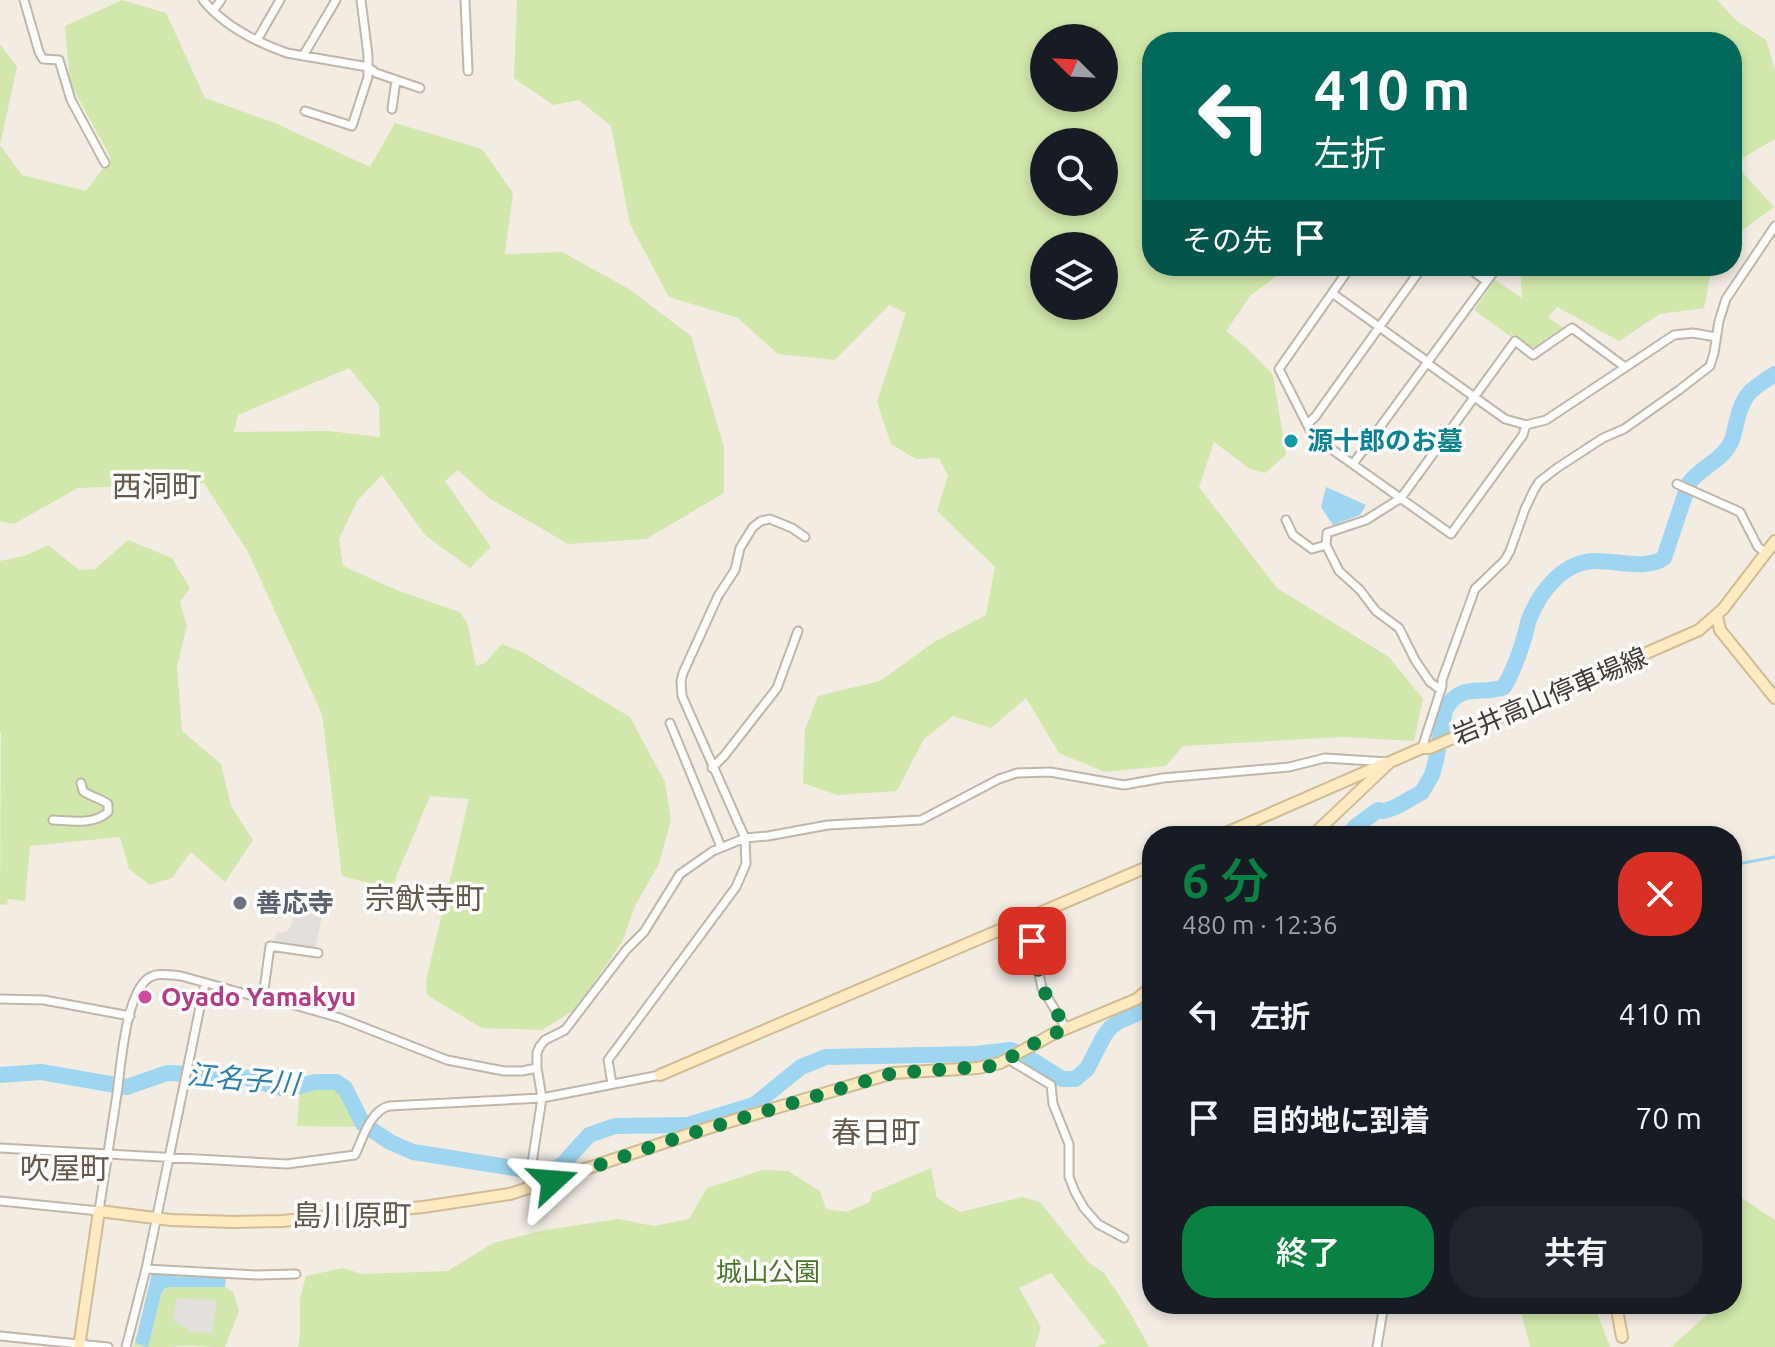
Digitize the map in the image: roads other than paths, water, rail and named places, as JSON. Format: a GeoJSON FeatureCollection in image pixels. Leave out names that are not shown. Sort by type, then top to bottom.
{"type":"FeatureCollection","features":[{"type":"Feature","properties":{"kind":"main road","name":"岩井高山停車場線"},"geometry":{"type":"LineString","coordinates":[[1323,826],[1390,762],[1690,636],[1717,616],[1775,541]]}},
{"type":"Feature","properties":{"kind":"main road"},"geometry":{"type":"LineString","coordinates":[[1717,616],[1720,630],[1775,698]]}},
{"type":"Feature","properties":{"kind":"main road"},"geometry":{"type":"LineString","coordinates":[[1241,826],[1390,762]]}},
{"type":"Feature","properties":{"kind":"main road"},"geometry":{"type":"LineString","coordinates":[[660,1075],[1142,869]]}},
{"type":"Feature","properties":{"kind":"main road"},"geometry":{"type":"LineString","coordinates":[[80,1345],[99,1211],[157,1219],[291,1221],[510,1194],[696,1132],[893,1073],[984,1067],[1010,1059],[1066,1028],[1142,995]]}},
{"type":"Feature","properties":{"kind":"main road"},"geometry":{"type":"LineString","coordinates":[[1618,1314],[1622,1337]]}},
{"type":"Feature","properties":{"kind":"street"},"geometry":{"type":"LineString","coordinates":[[24,0],[39,52],[43,59],[59,60],[71,100],[105,163]]}},
{"type":"Feature","properties":{"kind":"street"},"geometry":{"type":"LineString","coordinates":[[203,0],[241,32],[275,49],[368,67],[376,73],[420,88]]}},
{"type":"Feature","properties":{"kind":"street"},"geometry":{"type":"LineString","coordinates":[[213,11],[221,0]]}},
{"type":"Feature","properties":{"kind":"street"},"geometry":{"type":"LineString","coordinates":[[257,40],[280,0]]}},
{"type":"Feature","properties":{"kind":"street"},"geometry":{"type":"LineString","coordinates":[[303,56],[336,0]]}},
{"type":"Feature","properties":{"kind":"street"},"geometry":{"type":"LineString","coordinates":[[305,111],[352,126],[368,77],[361,0]]}},
{"type":"Feature","properties":{"kind":"street"},"geometry":{"type":"LineString","coordinates":[[465,0],[468,71]]}},
{"type":"Feature","properties":{"kind":"street"},"geometry":{"type":"LineString","coordinates":[[392,109],[396,80]]}},
{"type":"Feature","properties":{"kind":"street"},"geometry":{"type":"LineString","coordinates":[[1742,275],[1775,226]]}},
{"type":"Feature","properties":{"kind":"street"},"geometry":{"type":"LineString","coordinates":[[1344,276],[1279,369],[1313,436],[1451,534],[1523,435],[1526,425]]}},
{"type":"Feature","properties":{"kind":"street"},"geometry":{"type":"LineString","coordinates":[[1307,424],[1416,276]]}},
{"type":"Feature","properties":{"kind":"street"},"geometry":{"type":"LineString","coordinates":[[1479,276],[1486,281]]}},
{"type":"Feature","properties":{"kind":"street"},"geometry":{"type":"LineString","coordinates":[[1353,464],[1490,276]]}},
{"type":"Feature","properties":{"kind":"street"},"geometry":{"type":"LineString","coordinates":[[1426,748],[1442,680],[1475,589],[1505,560],[1529,498],[1539,482],[1580,452],[1624,429],[1704,372],[1713,360],[1726,299],[1741,276]]}},
{"type":"Feature","properties":{"kind":"street"},"geometry":{"type":"LineString","coordinates":[[1332,293],[1505,419],[1526,425],[1546,420],[1674,335],[1693,333],[1716,337]]}},
{"type":"Feature","properties":{"kind":"street"},"geometry":{"type":"LineString","coordinates":[[1441,690],[1430,682],[1415,660],[1399,628],[1376,611],[1360,590],[1342,576],[1326,545],[1327,533],[1366,520],[1401,498],[1515,341],[1533,355],[1572,328],[1625,367]]}},
{"type":"Feature","properties":{"kind":"street"},"geometry":{"type":"LineString","coordinates":[[1678,484],[1740,512],[1758,547],[1766,553]]}},
{"type":"Feature","properties":{"kind":"street"},"geometry":{"type":"LineString","coordinates":[[612,1084],[608,1060],[741,878],[747,860],[745,838],[682,696],[683,673],[718,596],[735,570],[740,548],[753,527],[770,519],[805,537]]}},
{"type":"Feature","properties":{"kind":"street"},"geometry":{"type":"LineString","coordinates":[[1286,520],[1292,533],[1312,549],[1326,545]]}},
{"type":"Feature","properties":{"kind":"street"},"geometry":{"type":"LineString","coordinates":[[712,768],[777,688],[798,631]]}},
{"type":"Feature","properties":{"kind":"street"},"geometry":{"type":"LineString","coordinates":[[670,723],[721,847]]}},
{"type":"Feature","properties":{"kind":"street"},"geometry":{"type":"LineString","coordinates":[[528,1189],[542,1098],[537,1053],[542,1042],[565,1030],[626,950],[650,924],[680,874],[721,847],[745,838],[828,825],[921,820],[999,779],[1017,773],[1050,772],[1124,785],[1163,778],[1289,767],[1335,757],[1390,762]]}},
{"type":"Feature","properties":{"kind":"street"},"geometry":{"type":"LineString","coordinates":[[53,820],[102,818],[108,812],[108,804],[83,791],[81,783]]}},
{"type":"Feature","properties":{"kind":"street"},"geometry":{"type":"LineString","coordinates":[[1027,918],[1042,988],[1066,1028]]}},
{"type":"Feature","properties":{"kind":"street"},"geometry":{"type":"LineString","coordinates":[[263,997],[270,946],[318,953]]}},
{"type":"Feature","properties":{"kind":"street"},"geometry":{"type":"LineString","coordinates":[[0,1201],[99,1211],[125,1031],[138,992],[151,976],[181,976],[340,1018],[447,1060],[504,1071],[537,1068]]}},
{"type":"Feature","properties":{"kind":"street"},"geometry":{"type":"LineString","coordinates":[[126,1347],[157,1219],[205,983]]}},
{"type":"Feature","properties":{"kind":"street"},"geometry":{"type":"LineString","coordinates":[[0,999],[44,1000],[130,1016]]}},
{"type":"Feature","properties":{"kind":"street"},"geometry":{"type":"LineString","coordinates":[[1010,1059],[1051,1085],[1053,1104],[1069,1144],[1069,1177],[1075,1192],[1098,1224],[1124,1238]]}},
{"type":"Feature","properties":{"kind":"street"},"geometry":{"type":"LineString","coordinates":[[0,1148],[287,1164],[355,1155],[371,1122],[381,1108],[389,1106],[542,1098],[660,1075]]}},
{"type":"Feature","properties":{"kind":"street"},"geometry":{"type":"LineString","coordinates":[[146,1269],[296,1274]]}},
{"type":"Feature","properties":{"kind":"street"},"geometry":{"type":"LineString","coordinates":[[1377,1347],[1382,1314]]}},
{"type":"Feature","properties":{"kind":"street"},"geometry":{"type":"LineString","coordinates":[[0,1336],[108,1347]]}},
{"type":"Feature","properties":{"kind":"water"},"geometry":{"type":"Polygon","coordinates":[[[1326,487],[1366,505],[1360,515],[1333,525],[1321,507],[1326,487]]]}},
{"type":"Feature","properties":{"kind":"water"},"geometry":{"type":"Polygon","coordinates":[[[152,1273],[226,1278],[225,1287],[164,1289],[148,1347],[135,1343],[152,1273]]]}},
{"type":"Feature","properties":{"kind":"waterway","name":"江名子川"},"geometry":{"type":"LineString","coordinates":[[1356,826],[1378,810],[1396,807],[1422,792],[1432,775],[1445,710],[1451,701],[1465,692],[1504,687],[1535,607],[1556,578],[1585,562],[1649,564],[1664,558],[1689,483],[1726,450],[1746,397],[1775,374]]}},
{"type":"Feature","properties":{"kind":"waterway"},"geometry":{"type":"LineString","coordinates":[[1742,863],[1775,857]]}},
{"type":"Feature","properties":{"kind":"waterway","name":"江名子川"},"geometry":{"type":"LineString","coordinates":[[0,1075],[41,1072],[127,1087],[167,1073],[240,1076],[281,1088],[336,1082],[345,1088],[363,1124],[390,1142],[413,1152],[539,1172],[563,1164],[589,1135],[615,1126],[688,1125],[754,1105],[801,1067],[826,1057],[975,1054],[1011,1050],[1062,1079],[1075,1079],[1087,1069],[1110,1028],[1142,1011]]}},
{"type":"Feature","properties":{"kind":"place","name":"源十郎のお墓"},"geometry":{"type":"Point","coordinates":[1291,441]}},
{"type":"Feature","properties":{"kind":"place","name":"善応寺"},"geometry":{"type":"Point","coordinates":[240,903]}},
{"type":"Feature","properties":{"kind":"place","name":"Oyado Yamakyu"},"geometry":{"type":"Point","coordinates":[145,997]}},
{"type":"Feature","properties":{"kind":"district","name":"西洞町"},"geometry":{"type":"Point","coordinates":[157,487]}},
{"type":"Feature","properties":{"kind":"district","name":"宗猷寺町"},"geometry":{"type":"Point","coordinates":[425,899]}},
{"type":"Feature","properties":{"kind":"district","name":"春日町"},"geometry":{"type":"Point","coordinates":[876,1133]}},
{"type":"Feature","properties":{"kind":"district","name":"吹屋町"},"geometry":{"type":"Point","coordinates":[65,1169]}},
{"type":"Feature","properties":{"kind":"district","name":"島川原町"},"geometry":{"type":"Point","coordinates":[352,1216]}},
{"type":"Feature","properties":{"kind":"park label","name":"城山公園"},"geometry":{"type":"Point","coordinates":[768,1272]}}]}
